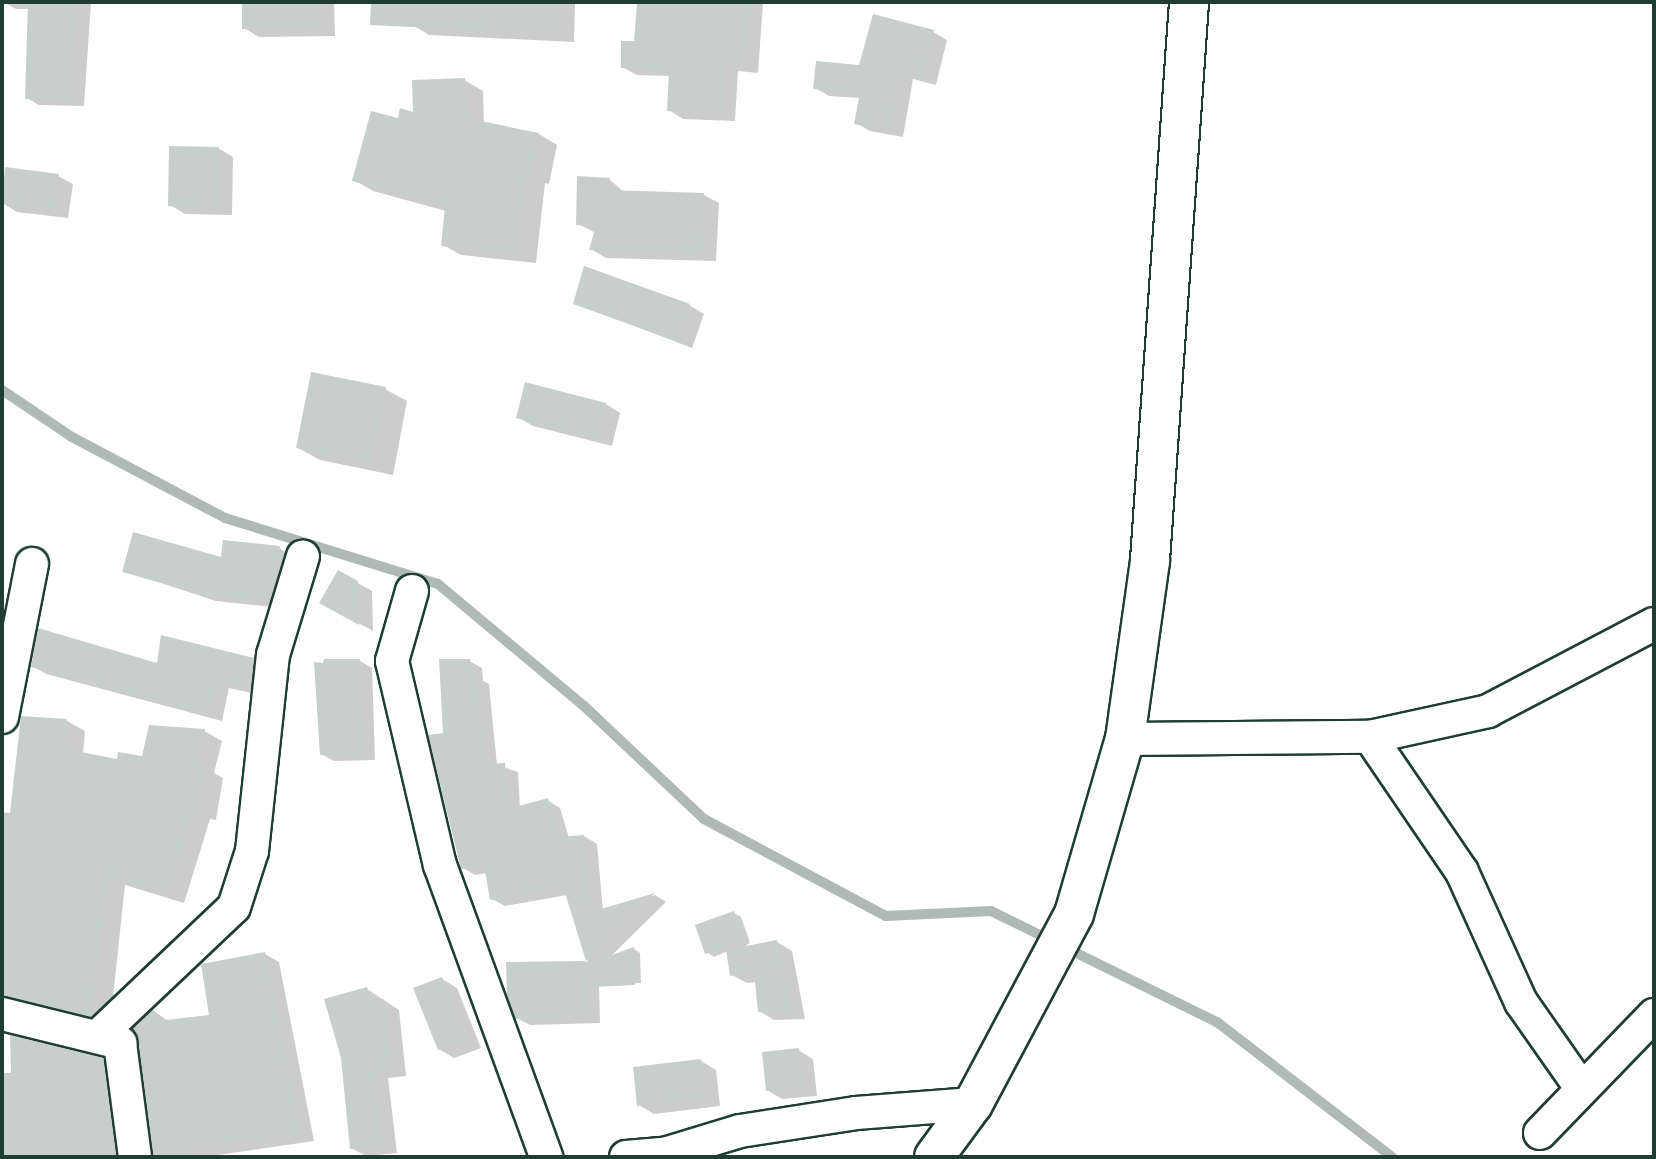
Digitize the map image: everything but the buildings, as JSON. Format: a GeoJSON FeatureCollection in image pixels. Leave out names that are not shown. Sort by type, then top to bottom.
{"type":"FeatureCollection","features":[{"type":"Feature","properties":{"kind":"street"},"geometry":{"type":"LineString","coordinates":[[948,1152],[1030,1005],[1074,914],[1125,739],[1150,560],[1189,2]]}},
{"type":"Feature","properties":{"kind":"street"},"geometry":{"type":"LineString","coordinates":[[98,1036],[234,907],[252,851],[273,655],[303,556]]}},
{"type":"Feature","properties":{"kind":"street"},"geometry":{"type":"LineString","coordinates":[[2,717],[32,565]]}},
{"type":"Feature","properties":{"kind":"street"},"geometry":{"type":"LineString","coordinates":[[412,592],[392,661],[436,852],[546,1157]]}},
{"type":"Feature","properties":{"kind":"street"},"geometry":{"type":"LineString","coordinates":[[1125,739],[1370,737],[1488,711],[1654,624]]}},
{"type":"Feature","properties":{"kind":"street"},"geometry":{"type":"LineString","coordinates":[[1370,737],[1462,872],[1521,1002],[1582,1089]]}},
{"type":"Feature","properties":{"kind":"street"},"geometry":{"type":"LineString","coordinates":[[2,1014],[120,1043],[135,1157]]}},
{"type":"Feature","properties":{"kind":"street"},"geometry":{"type":"LineString","coordinates":[[1540,1133],[1654,1015]]}},
{"type":"Feature","properties":{"kind":"street"},"geometry":{"type":"LineString","coordinates":[[626,1157],[664,1154],[740,1131],[856,1113],[973,1104]]}},
{"type":"Feature","properties":{"kind":"waterway"},"geometry":{"type":"LineString","coordinates":[[2,390],[72,437],[225,518],[438,584],[584,706],[704,819],[886,916],[991,911],[1217,1022],[1392,1157]]}}]}
